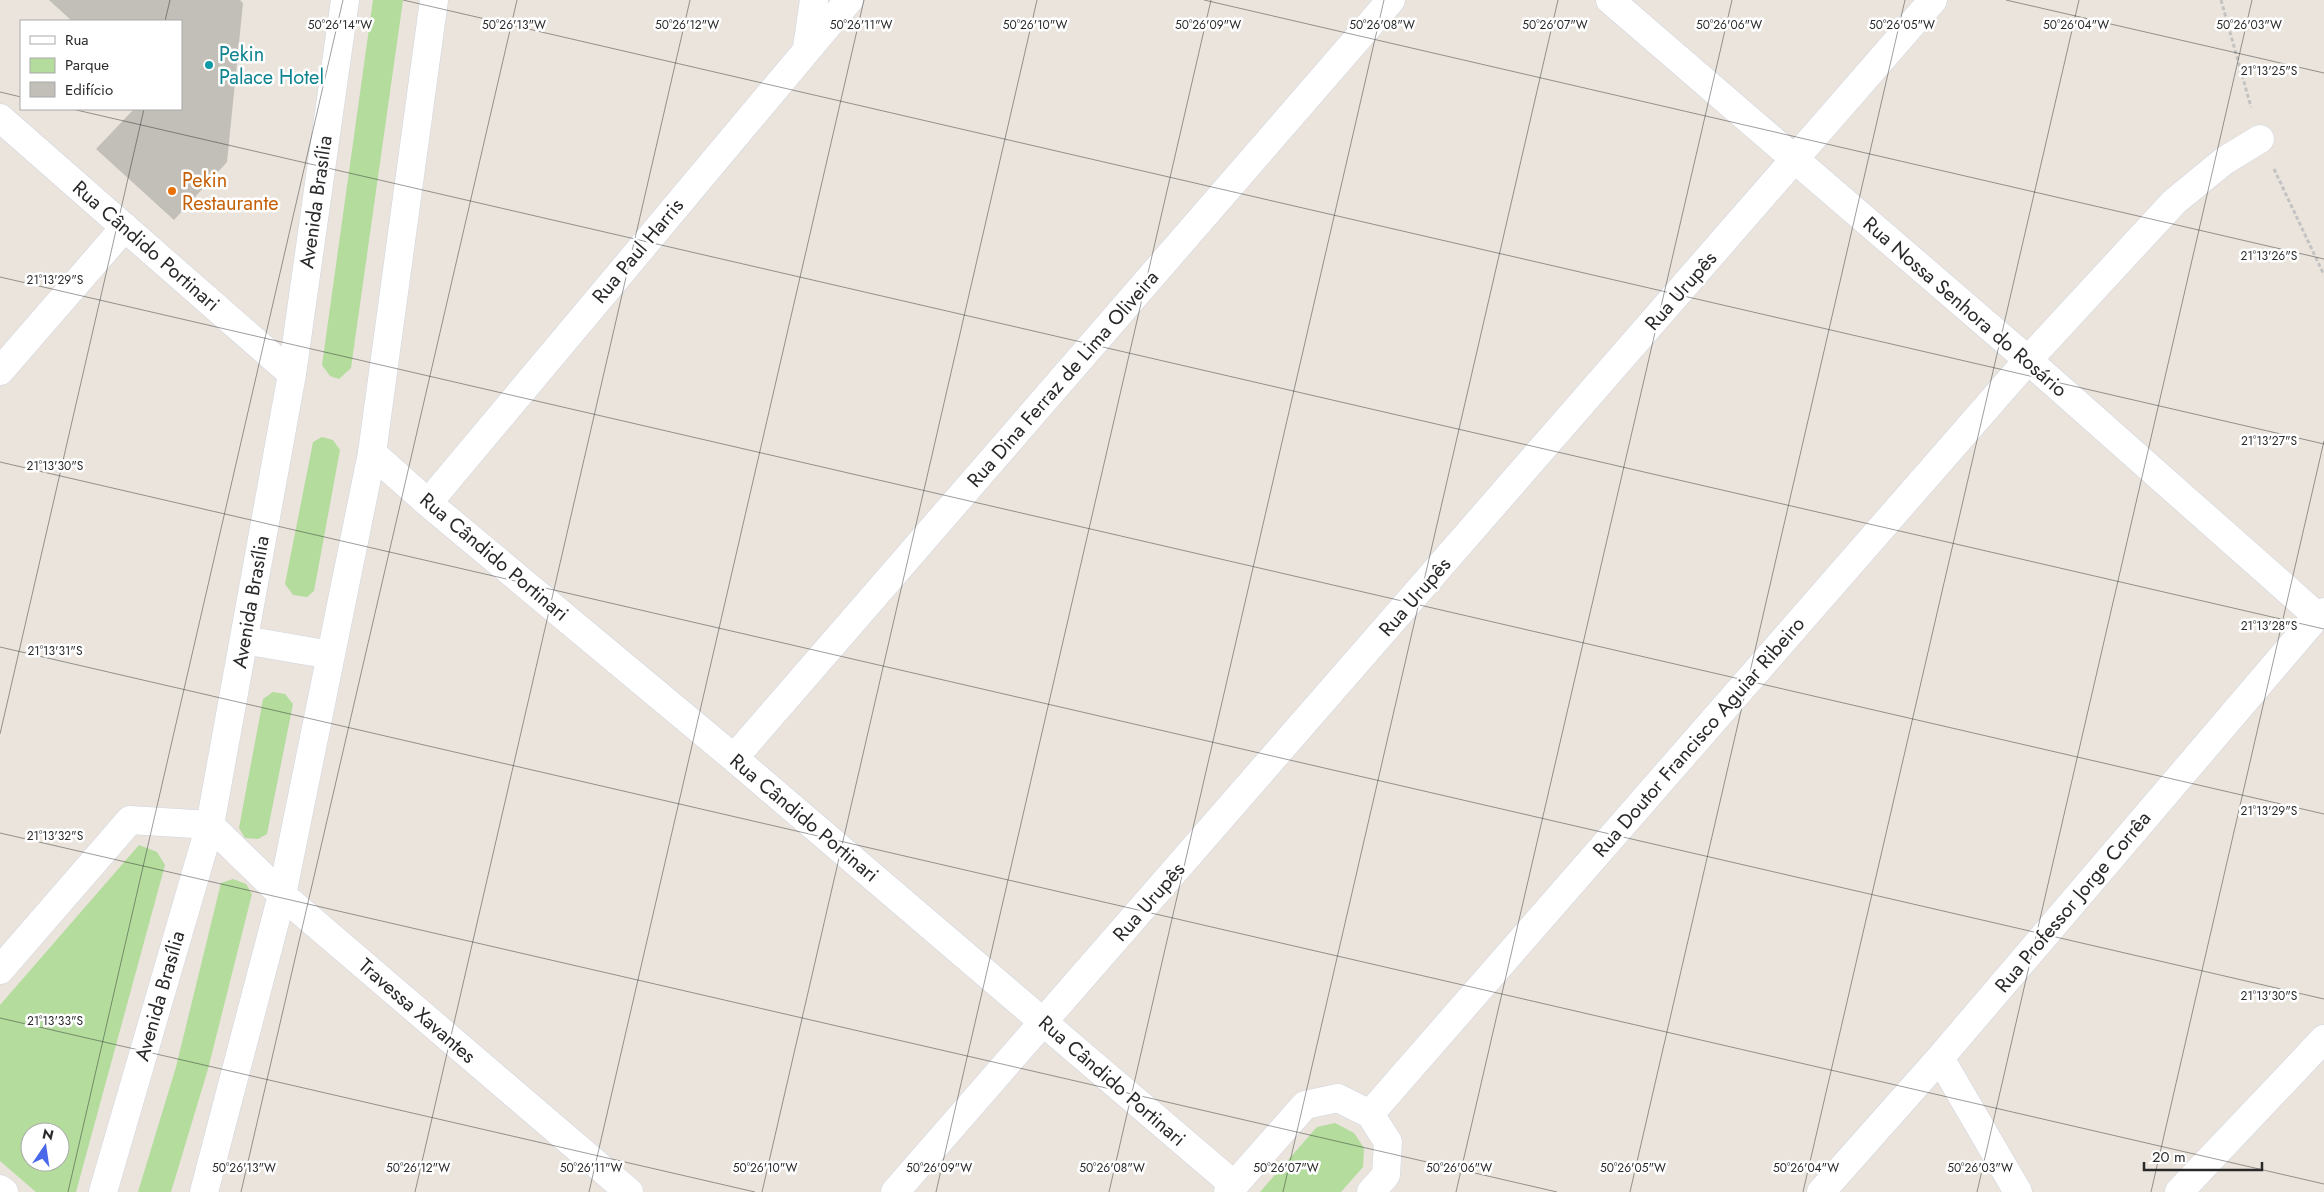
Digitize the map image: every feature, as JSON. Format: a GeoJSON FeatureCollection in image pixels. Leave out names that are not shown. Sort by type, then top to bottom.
{"type":"FeatureCollection","features":[{"type":"Feature","properties":{"kind":"street","name":"Avenida Brasília"},"geometry":{"type":"LineString","coordinates":[[103,1192],[210,825],[292,374],[345,0]]}},
{"type":"Feature","properties":{"kind":"street"},"geometry":{"type":"LineString","coordinates":[[204,1192],[282,894],[372,453],[434,0]]}},
{"type":"Feature","properties":{"kind":"street"},"geometry":{"type":"LineString","coordinates":[[807,48],[814,0]]}},
{"type":"Feature","properties":{"kind":"street","name":"Rua Paul Harris"},"geometry":{"type":"LineString","coordinates":[[428,503],[849,0]]}},
{"type":"Feature","properties":{"kind":"street","name":"Rua Dina Ferraz de Lima Oliveira"},"geometry":{"type":"LineString","coordinates":[[734,758],[1391,0]]}},
{"type":"Feature","properties":{"kind":"street","name":"Rua Nossa Senhora do Rosário"},"geometry":{"type":"LineString","coordinates":[[1610,0],[2321,614]]}},
{"type":"Feature","properties":{"kind":"street","name":"Rua Urupês"},"geometry":{"type":"LineString","coordinates":[[895,1192],[1933,0]]}},
{"type":"Feature","properties":{"kind":"street","name":"Rua Cândido Portinari"},"geometry":{"type":"LineString","coordinates":[[0,118],[292,374]]}},
{"type":"Feature","properties":{"kind":"street","name":"Rua Doutor Francisco Aguiar Ribeiro"},"geometry":{"type":"LineString","coordinates":[[1370,1114],[2028,360],[2174,202],[2224,161],[2260,138]]}},
{"type":"Feature","properties":{"kind":"street"},"geometry":{"type":"LineString","coordinates":[[0,372],[125,227]]}},
{"type":"Feature","properties":{"kind":"street","name":"Rua Cândido Portinari"},"geometry":{"type":"LineString","coordinates":[[372,453],[428,503],[734,758],[1044,1022],[1231,1189]]}},
{"type":"Feature","properties":{"kind":"street","name":"Rua Professor Jorge Corrêa"},"geometry":{"type":"LineString","coordinates":[[1821,1192],[1940,1058],[2321,614]]}},
{"type":"Feature","properties":{"kind":"street"},"geometry":{"type":"LineString","coordinates":[[244,640],[331,656]]}},
{"type":"Feature","properties":{"kind":"street"},"geometry":{"type":"LineString","coordinates":[[0,970],[130,820],[210,825]]}},
{"type":"Feature","properties":{"kind":"street","name":"Travessa Xavantes"},"geometry":{"type":"LineString","coordinates":[[210,825],[282,894],[629,1192]]}},
{"type":"Feature","properties":{"kind":"street"},"geometry":{"type":"LineString","coordinates":[[2179,1192],[2324,1039]]}},
{"type":"Feature","properties":{"kind":"street"},"geometry":{"type":"LineString","coordinates":[[1940,1058],[2018,1192]]}},
{"type":"Feature","properties":{"kind":"street"},"geometry":{"type":"LineString","coordinates":[[1231,1189],[1305,1105],[1338,1098],[1370,1114],[1388,1142],[1386,1176],[1371,1192]]}},
{"type":"Feature","properties":{"kind":"street"},"geometry":{"type":"LineString","coordinates":[[0,1189],[4,1192]]}},
{"type":"Feature","properties":{"kind":"green space"},"geometry":{"type":"Polygon","coordinates":[[[373,0],[403,0],[351,368],[339,379],[330,376],[322,365],[373,0]]]}},
{"type":"Feature","properties":{"kind":"green space"},"geometry":{"type":"Polygon","coordinates":[[[322,437],[333,440],[340,450],[314,591],[307,597],[293,595],[285,584],[313,442],[322,437]]]}},
{"type":"Feature","properties":{"kind":"green space"},"geometry":{"type":"Polygon","coordinates":[[[273,692],[285,694],[293,704],[267,834],[258,839],[245,838],[239,828],[263,699],[273,692]]]}},
{"type":"Feature","properties":{"kind":"green space"},"geometry":{"type":"Polygon","coordinates":[[[139,845],[157,852],[165,865],[76,1192],[36,1192],[0,1161],[0,1005],[139,845]]]}},
{"type":"Feature","properties":{"kind":"green space"},"geometry":{"type":"Polygon","coordinates":[[[233,879],[246,884],[252,894],[208,1069],[171,1192],[138,1192],[176,1067],[221,883],[233,879]]]}},
{"type":"Feature","properties":{"kind":"green space"},"geometry":{"type":"Polygon","coordinates":[[[1335,1123],[1354,1133],[1364,1148],[1363,1167],[1341,1192],[1260,1192],[1317,1127],[1335,1123]]]}},
{"type":"Feature","properties":{"kind":"building"},"geometry":{"type":"Polygon","coordinates":[[[49,0],[240,0],[243,3],[227,162],[174,220],[96,149],[133,110],[182,110],[182,20],[71,20],[49,0]]]}},
{"type":"Feature","properties":{"kind":"place","name":"Pekin Palace Hotel"},"geometry":{"type":"Point","coordinates":[209,65]}},
{"type":"Feature","properties":{"kind":"place","name":"Pekin Restaurante"},"geometry":{"type":"Point","coordinates":[172,191]}}]}
